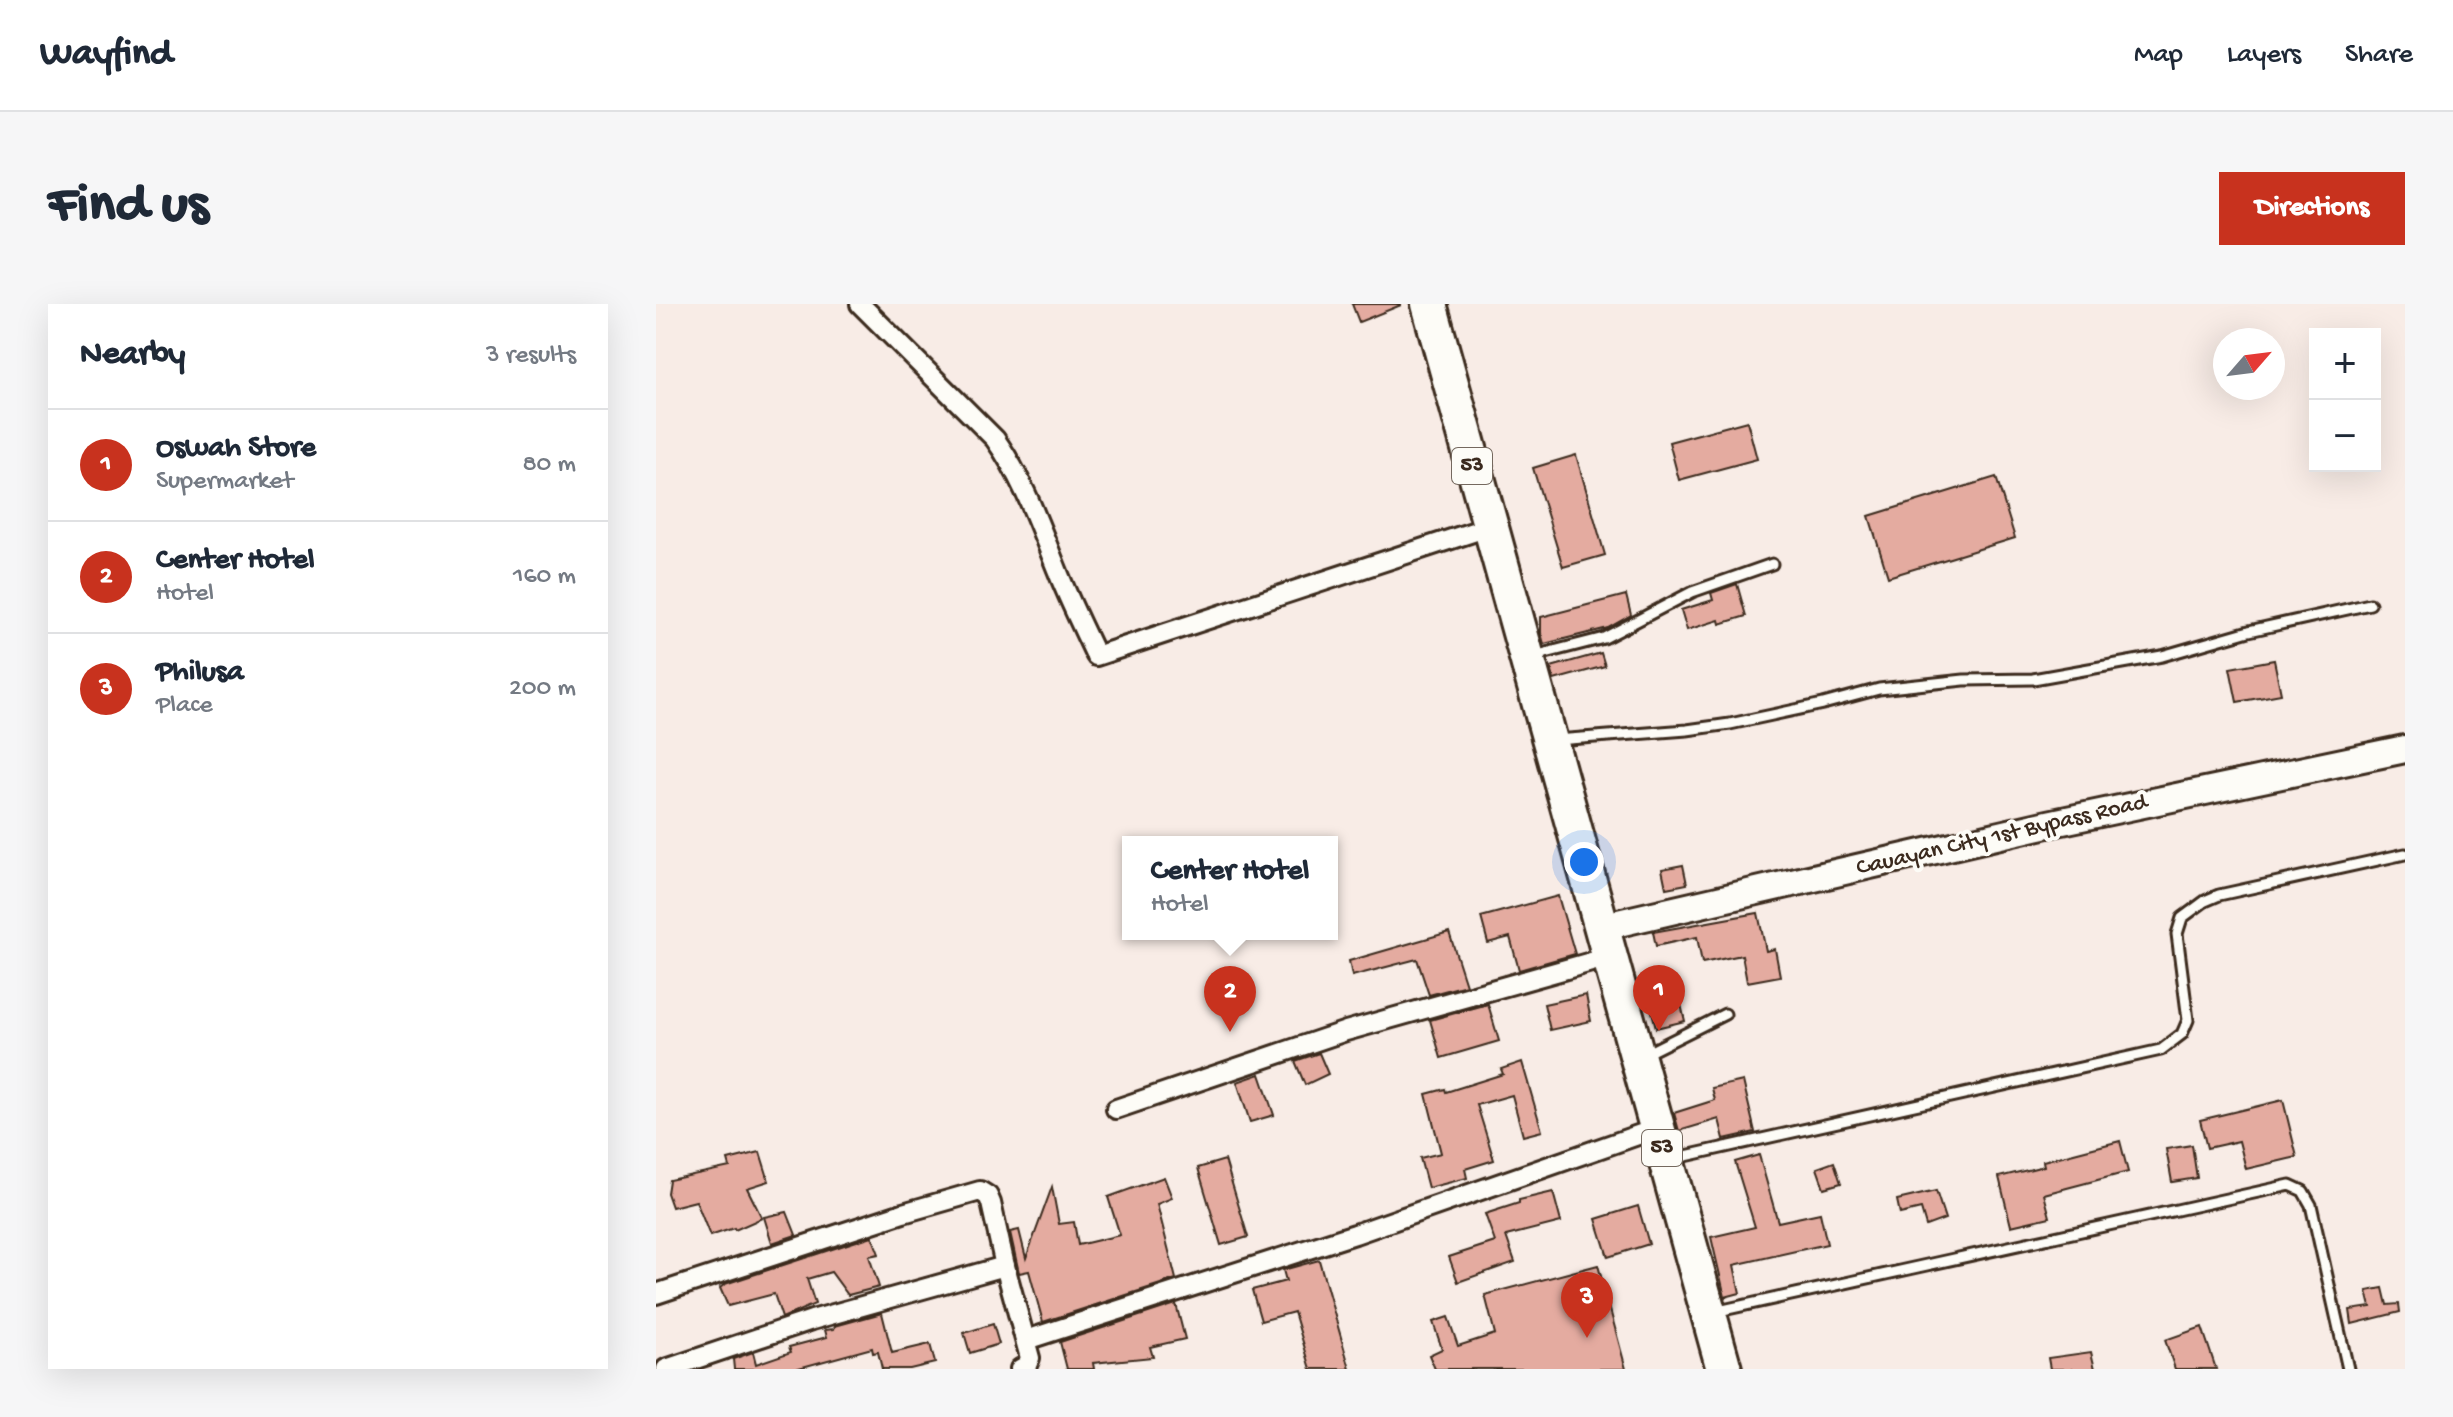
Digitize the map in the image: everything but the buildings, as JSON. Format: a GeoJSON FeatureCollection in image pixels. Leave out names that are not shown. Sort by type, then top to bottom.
{"type":"FeatureCollection","features":[{"type":"Feature","properties":{"kind":"highway","name":"53"},"geometry":{"type":"LineString","coordinates":[[1429,304],[1488,527],[1724,1369]]}},
{"type":"Feature","properties":{"kind":"main road","name":"Cauayan City 1st Bypass Road"},"geometry":{"type":"LineString","coordinates":[[1605,942],[2033,828],[2405,749]]}},
{"type":"Feature","properties":{"kind":"street"},"geometry":{"type":"LineString","coordinates":[[860,304],[995,439],[1008,458],[1019,475],[1059,576],[1096,656],[1488,527]]}},
{"type":"Feature","properties":{"kind":"street"},"geometry":{"type":"LineString","coordinates":[[1116,1109],[1605,942]]}},
{"type":"Feature","properties":{"kind":"street"},"geometry":{"type":"LineString","coordinates":[[1026,1340],[1369,1229],[1661,1144]]}},
{"type":"Feature","properties":{"kind":"street"},"geometry":{"type":"LineString","coordinates":[[656,1294],[975,1191],[985,1193],[991,1203],[1030,1358],[1027,1365],[1020,1369]]}},
{"type":"Feature","properties":{"kind":"street"},"geometry":{"type":"LineString","coordinates":[[666,1369],[812,1320],[1005,1266]]}},
{"type":"Feature","properties":{"kind":"lane"},"geometry":{"type":"LineString","coordinates":[[1521,643],[1604,638],[1692,592],[1772,564]]}},
{"type":"Feature","properties":{"kind":"lane"},"geometry":{"type":"LineString","coordinates":[[1549,741],[1730,724],[1879,689],[1964,680],[2033,679],[2162,656],[2249,631],[2370,604]]}},
{"type":"Feature","properties":{"kind":"lane"},"geometry":{"type":"LineString","coordinates":[[1661,1144],[2161,1050],[2182,1034],[2188,1020],[2177,934],[2182,918],[2191,909],[2219,895],[2405,854]]}},
{"type":"Feature","properties":{"kind":"lane"},"geometry":{"type":"LineString","coordinates":[[1637,1059],[1725,1014]]}},
{"type":"Feature","properties":{"kind":"lane"},"geometry":{"type":"LineString","coordinates":[[1708,1314],[2290,1185],[2303,1191],[2311,1205],[2348,1369]]}},
{"type":"Feature","properties":{"kind":"place","name":"Oswah Store"},"geometry":{"type":"Point","coordinates":[1659,1031]}},
{"type":"Feature","properties":{"kind":"place","name":"Center Hotel"},"geometry":{"type":"Point","coordinates":[1230,1032]}},
{"type":"Feature","properties":{"kind":"place","name":"Philusa"},"geometry":{"type":"Point","coordinates":[1587,1338]}}]}
